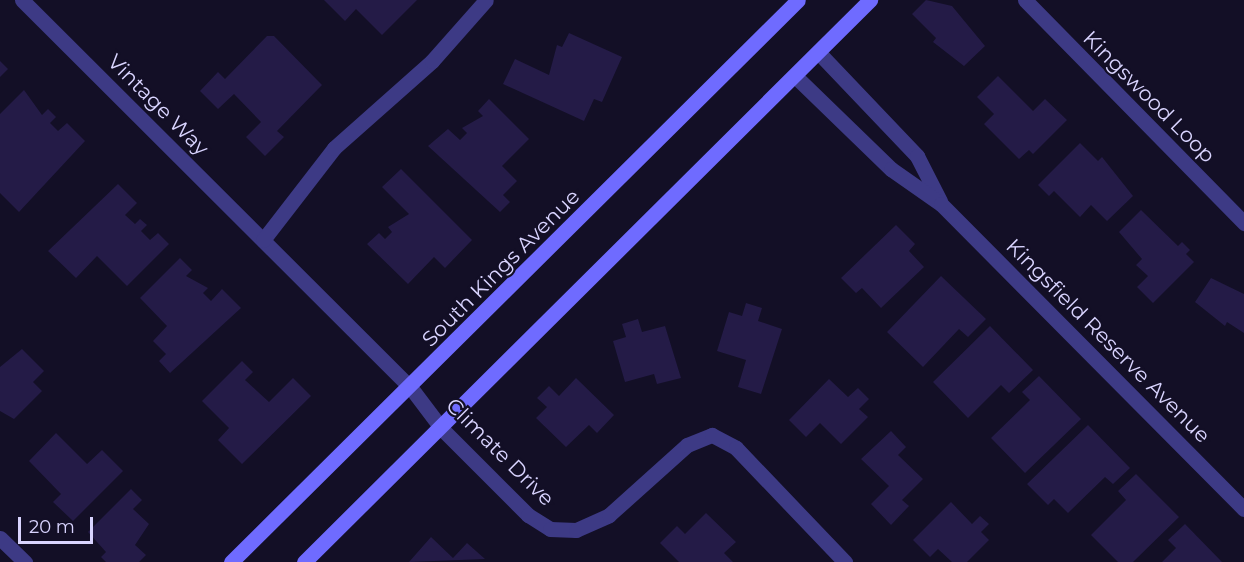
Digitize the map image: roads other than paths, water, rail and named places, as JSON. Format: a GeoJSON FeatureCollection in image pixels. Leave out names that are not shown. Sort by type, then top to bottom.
{"type":"FeatureCollection","features":[{"type":"Feature","properties":{"kind":"main road","name":"South Kings Avenue"},"geometry":{"type":"LineString","coordinates":[[231,562],[411,388],[798,0]]}},
{"type":"Feature","properties":{"kind":"main road"},"geometry":{"type":"LineString","coordinates":[[304,562],[442,429],[870,0]]}},
{"type":"Feature","properties":{"kind":"street","name":"Vintage Way"},"geometry":{"type":"LineString","coordinates":[[22,0],[411,388]]}},
{"type":"Feature","properties":{"kind":"street"},"geometry":{"type":"LineString","coordinates":[[263,240],[334,148],[432,61],[486,0]]}},
{"type":"Feature","properties":{"kind":"street","name":"Kingswood Loop"},"geometry":{"type":"LineString","coordinates":[[1024,0],[1244,224]]}},
{"type":"Feature","properties":{"kind":"street","name":"Kingsfield Reserve Avenue"},"geometry":{"type":"LineString","coordinates":[[818,52],[917,156],[942,204]]}},
{"type":"Feature","properties":{"kind":"street","name":"Kingsfield Reserve Avenue"},"geometry":{"type":"LineString","coordinates":[[795,76],[891,169],[942,204],[1244,508]]}},
{"type":"Feature","properties":{"kind":"street","name":"Climate Drive"},"geometry":{"type":"LineString","coordinates":[[411,388],[442,429],[528,515],[550,529],[576,530],[609,515],[687,445],[712,435],[736,448],[844,562]]}},
{"type":"Feature","properties":{"kind":"street"},"geometry":{"type":"LineString","coordinates":[[0,538],[25,562]]}}]}
